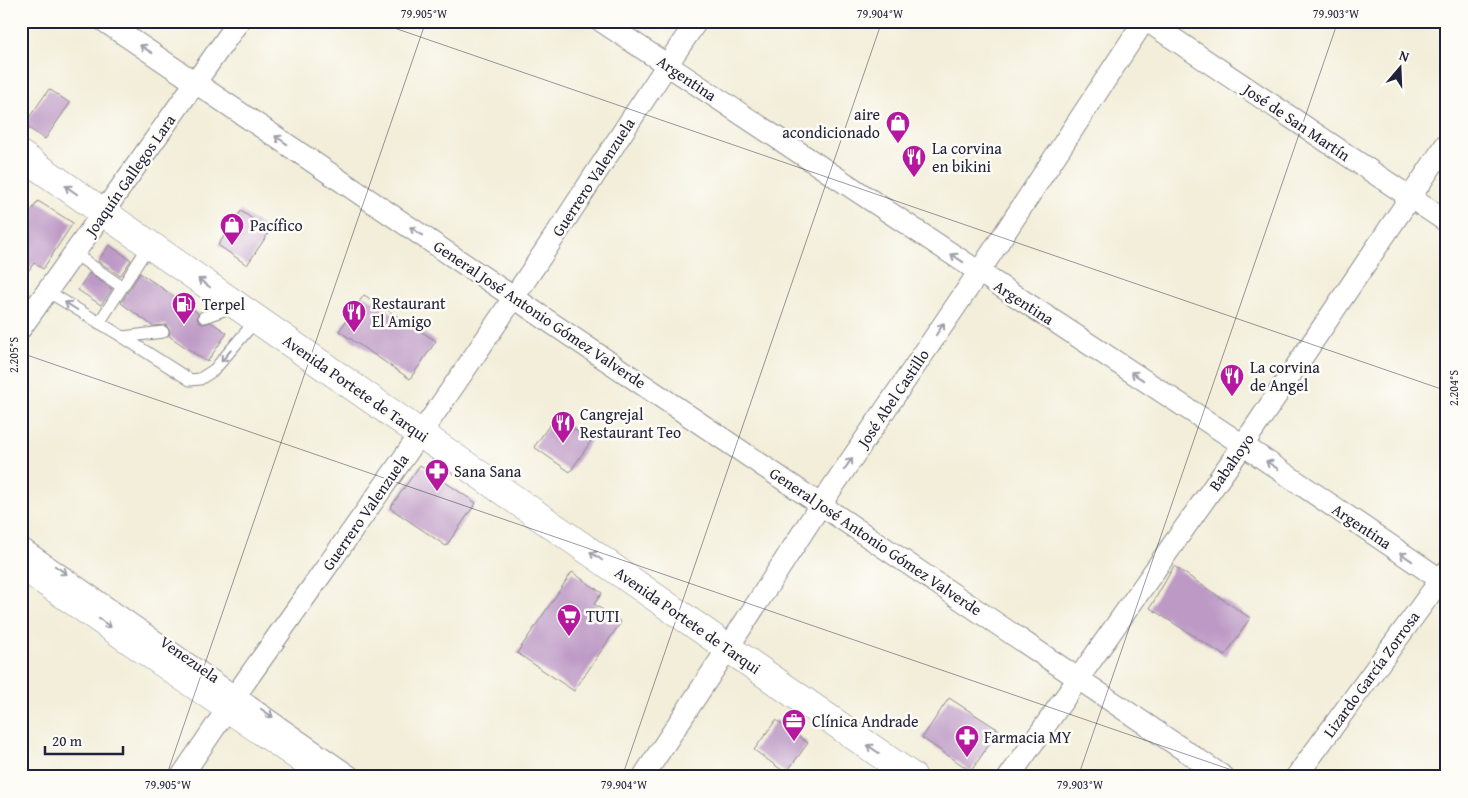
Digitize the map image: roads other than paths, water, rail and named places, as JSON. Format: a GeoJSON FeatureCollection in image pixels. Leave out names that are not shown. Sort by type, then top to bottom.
{"type":"FeatureCollection","features":[{"type":"Feature","properties":{"kind":"main road","name":"Avenida Portete de Tarqui"},"geometry":{"type":"LineString","coordinates":[[21,155],[913,777]]}},
{"type":"Feature","properties":{"kind":"main road","name":"Venezuela"},"geometry":{"type":"LineString","coordinates":[[21,565],[233,700],[328,777]]}},
{"type":"Feature","properties":{"kind":"street","name":"General José Antonio Gómez Valverde"},"geometry":{"type":"LineString","coordinates":[[104,21],[1224,777]]}},
{"type":"Feature","properties":{"kind":"street","name":"Joaquín Gallegos Lara"},"geometry":{"type":"LineString","coordinates":[[21,328],[239,21]]}},
{"type":"Feature","properties":{"kind":"street","name":"Argentina"},"geometry":{"type":"LineString","coordinates":[[601,21],[978,272],[1445,578]]}},
{"type":"Feature","properties":{"kind":"street","name":"Guerrero Valenzuela"},"geometry":{"type":"LineString","coordinates":[[181,777],[514,297],[666,65],[697,21]]}},
{"type":"Feature","properties":{"kind":"street","name":"José de San Martín"},"geometry":{"type":"LineString","coordinates":[[1146,21],[1447,222]]}},
{"type":"Feature","properties":{"kind":"street","name":"José Abel Castillo"},"geometry":{"type":"LineString","coordinates":[[643,777],[821,504],[1146,21]]}},
{"type":"Feature","properties":{"kind":"street","name":"Babahoyo"},"geometry":{"type":"LineString","coordinates":[[1009,777],[1243,445],[1447,142]]}},
{"type":"Feature","properties":{"kind":"street","name":"Lizardo García Zorrosa"},"geometry":{"type":"LineString","coordinates":[[1296,777],[1445,578]]}},
{"type":"Feature","properties":{"kind":"lane"},"geometry":{"type":"LineString","coordinates":[[99,323],[150,244]]}},
{"type":"Feature","properties":{"kind":"lane"},"geometry":{"type":"LineString","coordinates":[[75,254],[122,287]]}},
{"type":"Feature","properties":{"kind":"lane"},"geometry":{"type":"LineString","coordinates":[[47,291],[190,380],[200,379],[214,370],[247,312]]}},
{"type":"Feature","properties":{"kind":"lane"},"geometry":{"type":"LineString","coordinates":[[204,317],[247,312]]}},
{"type":"Feature","properties":{"kind":"lane"},"geometry":{"type":"LineString","coordinates":[[123,337],[163,332]]}},
{"type":"Feature","properties":{"kind":"lane","name":"Venezuela"},"geometry":{"type":"LineString","coordinates":[[21,542],[233,700],[359,777]]}},
{"type":"Feature","properties":{"kind":"place","name":"aire acondicionado"},"geometry":{"type":"Point","coordinates":[898,144]}},
{"type":"Feature","properties":{"kind":"place","name":"La corvina en bikini"},"geometry":{"type":"Point","coordinates":[914,178]}},
{"type":"Feature","properties":{"kind":"place","name":"Pacífico"},"geometry":{"type":"Point","coordinates":[232,246]}},
{"type":"Feature","properties":{"kind":"place","name":"Terpel"},"geometry":{"type":"Point","coordinates":[184,325]}},
{"type":"Feature","properties":{"kind":"place","name":"Restaurant El Amigo"},"geometry":{"type":"Point","coordinates":[354,333]}},
{"type":"Feature","properties":{"kind":"place","name":"La corvina de Angel"},"geometry":{"type":"Point","coordinates":[1232,397]}},
{"type":"Feature","properties":{"kind":"place","name":"Cangrejal Restaurant Teo"},"geometry":{"type":"Point","coordinates":[563,444]}},
{"type":"Feature","properties":{"kind":"place","name":"Sana Sana"},"geometry":{"type":"Point","coordinates":[437,492]}},
{"type":"Feature","properties":{"kind":"place","name":"TUTI"},"geometry":{"type":"Point","coordinates":[569,637]}},
{"type":"Feature","properties":{"kind":"place","name":"Clínica Andrade"},"geometry":{"type":"Point","coordinates":[794,742]}},
{"type":"Feature","properties":{"kind":"place","name":"Farmacia MY"},"geometry":{"type":"Point","coordinates":[967,758]}}]}
